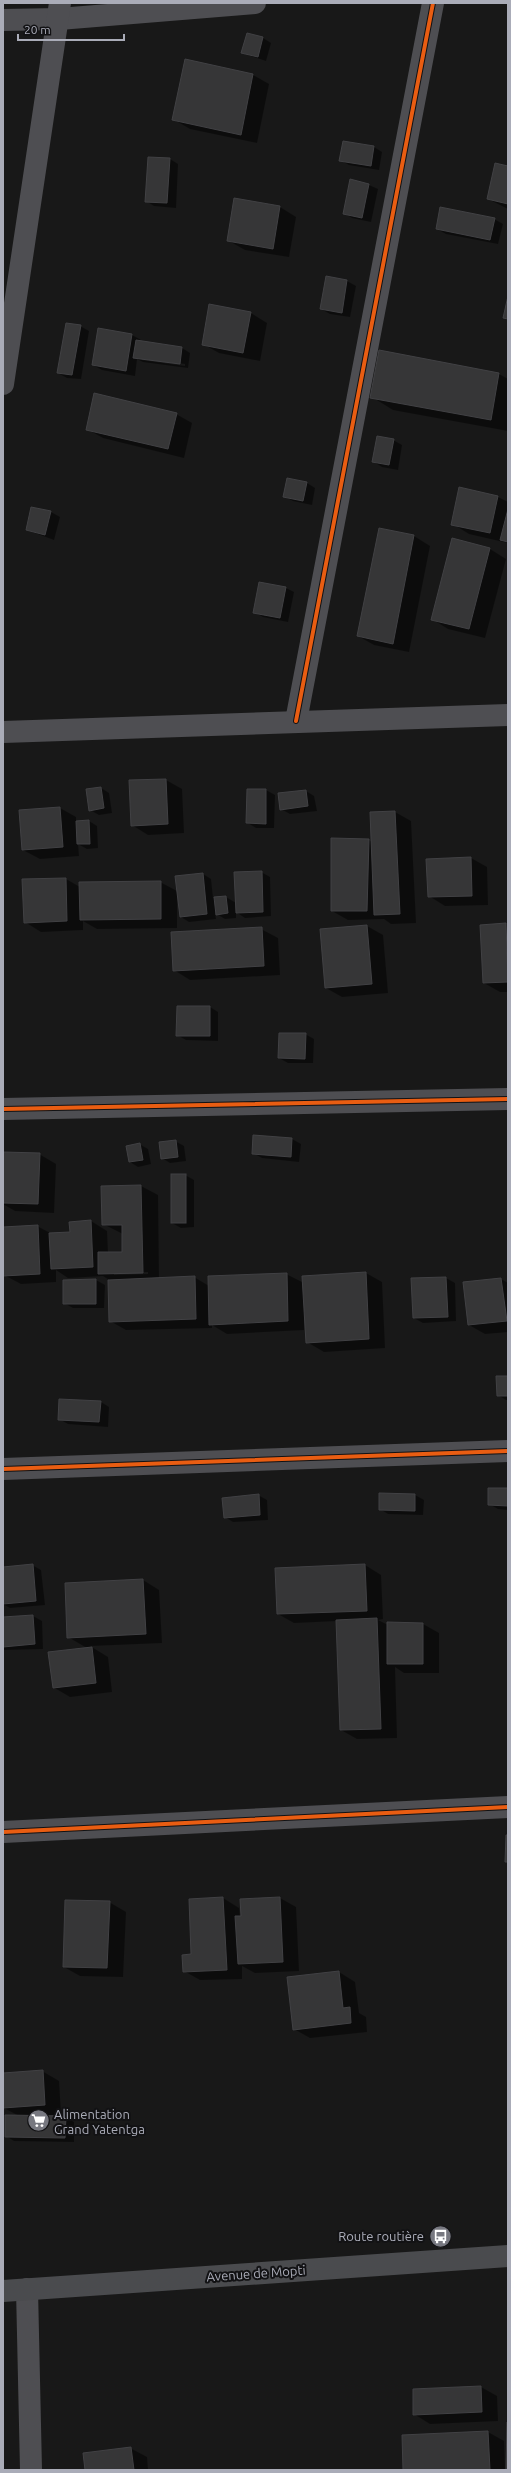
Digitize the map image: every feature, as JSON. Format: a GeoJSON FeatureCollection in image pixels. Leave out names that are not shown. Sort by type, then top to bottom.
{"type":"FeatureCollection","features":[{"type":"Feature","properties":{"kind":"main road","name":"Avenue de Mopti"},"geometry":{"type":"LineString","coordinates":[[3,2291],[508,2256]]}},
{"type":"Feature","properties":{"kind":"street"},"geometry":{"type":"LineString","coordinates":[[3,20],[59,11],[255,3]]}},
{"type":"Feature","properties":{"kind":"street"},"geometry":{"type":"LineString","coordinates":[[296,721],[433,3]]}},
{"type":"Feature","properties":{"kind":"street"},"geometry":{"type":"LineString","coordinates":[[3,384],[59,11]]}},
{"type":"Feature","properties":{"kind":"street"},"geometry":{"type":"LineString","coordinates":[[3,732],[508,715]]}},
{"type":"Feature","properties":{"kind":"street"},"geometry":{"type":"LineString","coordinates":[[3,1109],[508,1099]]}},
{"type":"Feature","properties":{"kind":"street"},"geometry":{"type":"LineString","coordinates":[[3,1469],[508,1451]]}},
{"type":"Feature","properties":{"kind":"street"},"geometry":{"type":"LineString","coordinates":[[3,1832],[508,1808]]}},
{"type":"Feature","properties":{"kind":"street"},"geometry":{"type":"LineString","coordinates":[[27,2289],[31,2470]]}},
{"type":"Feature","properties":{"kind":"building"},"geometry":{"type":"Polygon","coordinates":[[[247,33],[263,37],[258,57],[241,53],[247,33]]]}},
{"type":"Feature","properties":{"kind":"building"},"geometry":{"type":"Polygon","coordinates":[[[185,59],[253,74],[241,135],[172,120],[185,59]]]}},
{"type":"Feature","properties":{"kind":"building"},"geometry":{"type":"Polygon","coordinates":[[[343,141],[374,146],[371,166],[339,161],[343,141]]]}},
{"type":"Feature","properties":{"kind":"building"},"geometry":{"type":"Polygon","coordinates":[[[148,157],[170,158],[167,203],[145,202],[148,157]]]}},
{"type":"Feature","properties":{"kind":"building"},"geometry":{"type":"Polygon","coordinates":[[[495,163],[508,166],[508,204],[487,199],[495,163]]]}},
{"type":"Feature","properties":{"kind":"building"},"geometry":{"type":"Polygon","coordinates":[[[350,179],[369,184],[362,218],[343,214],[350,179]]]}},
{"type":"Feature","properties":{"kind":"building"},"geometry":{"type":"Polygon","coordinates":[[[234,198],[280,206],[273,249],[227,241],[234,198]]]}},
{"type":"Feature","properties":{"kind":"building"},"geometry":{"type":"Polygon","coordinates":[[[440,207],[495,218],[490,240],[436,229],[440,207]]]}},
{"type":"Feature","properties":{"kind":"building"},"geometry":{"type":"Polygon","coordinates":[[[326,276],[347,280],[342,313],[320,309],[326,276]]]}},
{"type":"Feature","properties":{"kind":"building"},"geometry":{"type":"Polygon","coordinates":[[[508,296],[508,319],[503,318],[508,296]]]}},
{"type":"Feature","properties":{"kind":"building"},"geometry":{"type":"Polygon","coordinates":[[[209,304],[251,312],[243,353],[202,345],[209,304]]]}},
{"type":"Feature","properties":{"kind":"building"},"geometry":{"type":"Polygon","coordinates":[[[66,323],[81,325],[72,375],[57,373],[66,323]]]}},
{"type":"Feature","properties":{"kind":"building"},"geometry":{"type":"Polygon","coordinates":[[[98,328],[132,334],[126,371],[92,365],[98,328]]]}},
{"type":"Feature","properties":{"kind":"building"},"geometry":{"type":"Polygon","coordinates":[[[136,340],[182,347],[180,364],[133,358],[136,340]]]}},
{"type":"Feature","properties":{"kind":"building"},"geometry":{"type":"Polygon","coordinates":[[[379,350],[499,373],[491,420],[370,398],[379,350]]]}},
{"type":"Feature","properties":{"kind":"building"},"geometry":{"type":"Polygon","coordinates":[[[94,393],[177,413],[168,449],[86,430],[94,393]]]}},
{"type":"Feature","properties":{"kind":"building"},"geometry":{"type":"Polygon","coordinates":[[[377,436],[394,439],[389,465],[372,462],[377,436]]]}},
{"type":"Feature","properties":{"kind":"building"},"geometry":{"type":"Polygon","coordinates":[[[287,478],[307,482],[303,501],[283,497],[287,478]]]}},
{"type":"Feature","properties":{"kind":"building"},"geometry":{"type":"Polygon","coordinates":[[[459,487],[498,496],[490,533],[451,525],[459,487]]]}},
{"type":"Feature","properties":{"kind":"building"},"geometry":{"type":"Polygon","coordinates":[[[31,507],[51,511],[45,535],[26,530],[31,507]]]}},
{"type":"Feature","properties":{"kind":"building"},"geometry":{"type":"Polygon","coordinates":[[[508,509],[508,542],[500,540],[508,509]]]}},
{"type":"Feature","properties":{"kind":"building"},"geometry":{"type":"Polygon","coordinates":[[[379,528],[414,535],[393,644],[357,636],[379,528]]]}},
{"type":"Feature","properties":{"kind":"building"},"geometry":{"type":"Polygon","coordinates":[[[452,538],[490,548],[469,629],[431,620],[452,538]]]}},
{"type":"Feature","properties":{"kind":"building"},"geometry":{"type":"Polygon","coordinates":[[[259,582],[286,587],[280,618],[253,613],[259,582]]]}},
{"type":"Feature","properties":{"kind":"building"},"geometry":{"type":"Polygon","coordinates":[[[166,779],[168,824],[131,826],[129,780],[166,779]]]}},
{"type":"Feature","properties":{"kind":"building"},"geometry":{"type":"Polygon","coordinates":[[[101,787],[104,808],[89,811],[86,789],[101,787]]]}},
{"type":"Feature","properties":{"kind":"building"},"geometry":{"type":"Polygon","coordinates":[[[247,789],[266,789],[266,824],[246,823],[247,789]]]}},
{"type":"Feature","properties":{"kind":"building"},"geometry":{"type":"Polygon","coordinates":[[[306,790],[308,806],[280,810],[278,793],[306,790]]]}},
{"type":"Feature","properties":{"kind":"building"},"geometry":{"type":"Polygon","coordinates":[[[60,807],[63,847],[22,850],[19,810],[60,807]]]}},
{"type":"Feature","properties":{"kind":"building"},"geometry":{"type":"Polygon","coordinates":[[[395,811],[400,914],[374,915],[370,812],[395,811]]]}},
{"type":"Feature","properties":{"kind":"building"},"geometry":{"type":"Polygon","coordinates":[[[89,820],[90,844],[77,844],[76,821],[89,820]]]}},
{"type":"Feature","properties":{"kind":"building"},"geometry":{"type":"Polygon","coordinates":[[[331,838],[369,839],[367,911],[331,911],[331,838]]]}},
{"type":"Feature","properties":{"kind":"building"},"geometry":{"type":"Polygon","coordinates":[[[471,857],[472,896],[428,897],[426,859],[471,857]]]}},
{"type":"Feature","properties":{"kind":"building"},"geometry":{"type":"Polygon","coordinates":[[[262,871],[263,912],[236,913],[234,872],[262,871]]]}},
{"type":"Feature","properties":{"kind":"building"},"geometry":{"type":"Polygon","coordinates":[[[203,873],[207,914],[180,917],[175,876],[203,873]]]}},
{"type":"Feature","properties":{"kind":"building"},"geometry":{"type":"Polygon","coordinates":[[[66,878],[67,921],[24,923],[22,879],[66,878]]]}},
{"type":"Feature","properties":{"kind":"building"},"geometry":{"type":"Polygon","coordinates":[[[161,881],[161,919],[80,920],[79,882],[161,881]]]}},
{"type":"Feature","properties":{"kind":"building"},"geometry":{"type":"Polygon","coordinates":[[[226,896],[228,913],[216,915],[214,897],[226,896]]]}},
{"type":"Feature","properties":{"kind":"building"},"geometry":{"type":"Polygon","coordinates":[[[506,923],[508,982],[483,983],[480,925],[506,923]]]}},
{"type":"Feature","properties":{"kind":"building"},"geometry":{"type":"Polygon","coordinates":[[[367,925],[372,984],[325,988],[320,929],[367,925]]]}},
{"type":"Feature","properties":{"kind":"building"},"geometry":{"type":"Polygon","coordinates":[[[262,927],[264,966],[173,971],[171,932],[262,927]]]}},
{"type":"Feature","properties":{"kind":"building"},"geometry":{"type":"Polygon","coordinates":[[[177,1006],[210,1006],[210,1036],[176,1036],[177,1006]]]}},
{"type":"Feature","properties":{"kind":"building"},"geometry":{"type":"Polygon","coordinates":[[[279,1033],[306,1033],[305,1059],[278,1058],[279,1033]]]}},
{"type":"Feature","properties":{"kind":"building"},"geometry":{"type":"Polygon","coordinates":[[[253,1135],[292,1138],[291,1157],[252,1154],[253,1135]]]}},
{"type":"Feature","properties":{"kind":"building"},"geometry":{"type":"Polygon","coordinates":[[[176,1140],[178,1157],[161,1159],[159,1142],[176,1140]]]}},
{"type":"Feature","properties":{"kind":"building"},"geometry":{"type":"Polygon","coordinates":[[[140,1143],[143,1160],[129,1162],[126,1146],[140,1143]]]}},
{"type":"Feature","properties":{"kind":"building"},"geometry":{"type":"Polygon","coordinates":[[[3,1152],[40,1153],[38,1204],[3,1203],[3,1152]]]}},
{"type":"Feature","properties":{"kind":"building"},"geometry":{"type":"Polygon","coordinates":[[[171,1174],[186,1174],[186,1223],[171,1223],[171,1174]]]}},
{"type":"Feature","properties":{"kind":"building"},"geometry":{"type":"Polygon","coordinates":[[[141,1185],[143,1273],[98,1274],[98,1252],[122,1252],[122,1225],[102,1225],[101,1186],[141,1185]]]}},
{"type":"Feature","properties":{"kind":"building"},"geometry":{"type":"Polygon","coordinates":[[[91,1220],[93,1267],[51,1269],[49,1233],[70,1232],[69,1222],[91,1220]]]}},
{"type":"Feature","properties":{"kind":"building"},"geometry":{"type":"Polygon","coordinates":[[[38,1225],[40,1274],[3,1276],[3,1227],[38,1225]]]}},
{"type":"Feature","properties":{"kind":"building"},"geometry":{"type":"Polygon","coordinates":[[[366,1272],[369,1339],[306,1343],[302,1276],[366,1272]]]}},
{"type":"Feature","properties":{"kind":"building"},"geometry":{"type":"Polygon","coordinates":[[[287,1273],[288,1321],[209,1325],[208,1276],[287,1273]]]}},
{"type":"Feature","properties":{"kind":"building"},"geometry":{"type":"Polygon","coordinates":[[[195,1276],[196,1319],[109,1322],[108,1280],[195,1276]]]}},
{"type":"Feature","properties":{"kind":"building"},"geometry":{"type":"Polygon","coordinates":[[[446,1277],[448,1317],[413,1318],[411,1278],[446,1277]]]}},
{"type":"Feature","properties":{"kind":"building"},"geometry":{"type":"Polygon","coordinates":[[[501,1278],[507,1321],[468,1325],[463,1282],[501,1278]]]}},
{"type":"Feature","properties":{"kind":"building"},"geometry":{"type":"Polygon","coordinates":[[[96,1279],[96,1304],[63,1304],[63,1280],[96,1279]]]}},
{"type":"Feature","properties":{"kind":"building"},"geometry":{"type":"Polygon","coordinates":[[[496,1376],[508,1376],[508,1396],[497,1396],[496,1376]]]}},
{"type":"Feature","properties":{"kind":"building"},"geometry":{"type":"Polygon","coordinates":[[[59,1399],[101,1401],[99,1422],[58,1420],[59,1399]]]}},
{"type":"Feature","properties":{"kind":"building"},"geometry":{"type":"Polygon","coordinates":[[[488,1488],[508,1488],[508,1506],[488,1505],[488,1488]]]}},
{"type":"Feature","properties":{"kind":"building"},"geometry":{"type":"Polygon","coordinates":[[[379,1493],[415,1494],[415,1511],[379,1510],[379,1493]]]}},
{"type":"Feature","properties":{"kind":"building"},"geometry":{"type":"Polygon","coordinates":[[[259,1494],[260,1515],[224,1518],[222,1498],[259,1494]]]}},
{"type":"Feature","properties":{"kind":"building"},"geometry":{"type":"Polygon","coordinates":[[[33,1564],[36,1601],[3,1604],[3,1567],[33,1564]]]}},
{"type":"Feature","properties":{"kind":"building"},"geometry":{"type":"Polygon","coordinates":[[[365,1564],[367,1611],[277,1614],[275,1568],[365,1564]]]}},
{"type":"Feature","properties":{"kind":"building"},"geometry":{"type":"Polygon","coordinates":[[[143,1579],[146,1634],[67,1638],[65,1583],[143,1579]]]}},
{"type":"Feature","properties":{"kind":"building"},"geometry":{"type":"Polygon","coordinates":[[[33,1615],[35,1644],[3,1647],[3,1617],[33,1615]]]}},
{"type":"Feature","properties":{"kind":"building"},"geometry":{"type":"Polygon","coordinates":[[[377,1618],[381,1729],[340,1730],[336,1620],[377,1618]]]}},
{"type":"Feature","properties":{"kind":"building"},"geometry":{"type":"Polygon","coordinates":[[[387,1622],[423,1623],[423,1664],[387,1664],[387,1622]]]}},
{"type":"Feature","properties":{"kind":"building"},"geometry":{"type":"Polygon","coordinates":[[[92,1647],[96,1683],[53,1688],[48,1652],[92,1647]]]}},
{"type":"Feature","properties":{"kind":"building"},"geometry":{"type":"Polygon","coordinates":[[[506,1835],[508,1835],[508,1862],[505,1862],[506,1835]]]}},
{"type":"Feature","properties":{"kind":"building"},"geometry":{"type":"Polygon","coordinates":[[[223,1897],[227,1970],[183,1972],[182,1955],[191,1954],[189,1899],[223,1897]]]}},
{"type":"Feature","properties":{"kind":"building"},"geometry":{"type":"Polygon","coordinates":[[[280,1897],[283,1962],[238,1964],[235,1916],[241,1916],[240,1899],[280,1897]]]}},
{"type":"Feature","properties":{"kind":"building"},"geometry":{"type":"Polygon","coordinates":[[[65,1900],[110,1901],[107,1968],[63,1967],[65,1900]]]}},
{"type":"Feature","properties":{"kind":"building"},"geometry":{"type":"Polygon","coordinates":[[[339,1971],[343,2008],[350,2007],[351,2023],[293,2030],[287,1977],[339,1971]]]}},
{"type":"Feature","properties":{"kind":"building"},"geometry":{"type":"Polygon","coordinates":[[[43,2070],[45,2105],[3,2108],[3,2073],[43,2070]]]}},
{"type":"Feature","properties":{"kind":"building"},"geometry":{"type":"Polygon","coordinates":[[[5,2115],[66,2116],[65,2138],[5,2137],[5,2115]]]}},
{"type":"Feature","properties":{"kind":"building"},"geometry":{"type":"Polygon","coordinates":[[[481,2386],[482,2412],[413,2415],[413,2389],[481,2386]]]}},
{"type":"Feature","properties":{"kind":"building"},"geometry":{"type":"Polygon","coordinates":[[[507,2422],[508,2470],[506,2470],[507,2422]]]}},
{"type":"Feature","properties":{"kind":"building"},"geometry":{"type":"Polygon","coordinates":[[[488,2431],[490,2470],[403,2470],[402,2435],[488,2431]]]}},
{"type":"Feature","properties":{"kind":"building"},"geometry":{"type":"Polygon","coordinates":[[[131,2447],[134,2470],[85,2470],[83,2453],[131,2447]]]}},
{"type":"Feature","properties":{"kind":"cycle path"},"geometry":{"type":"LineString","coordinates":[[296,721],[433,3]]}},
{"type":"Feature","properties":{"kind":"cycle path"},"geometry":{"type":"LineString","coordinates":[[3,1109],[508,1099]]}},
{"type":"Feature","properties":{"kind":"cycle path"},"geometry":{"type":"LineString","coordinates":[[3,1469],[508,1451]]}},
{"type":"Feature","properties":{"kind":"cycle path"},"geometry":{"type":"LineString","coordinates":[[3,1832],[508,1807]]}},
{"type":"Feature","properties":{"kind":"place","name":"Alimentation Grand Yatentga"},"geometry":{"type":"Point","coordinates":[38,2121]}},
{"type":"Feature","properties":{"kind":"place","name":"Route routière"},"geometry":{"type":"Point","coordinates":[440,2236]}}]}
